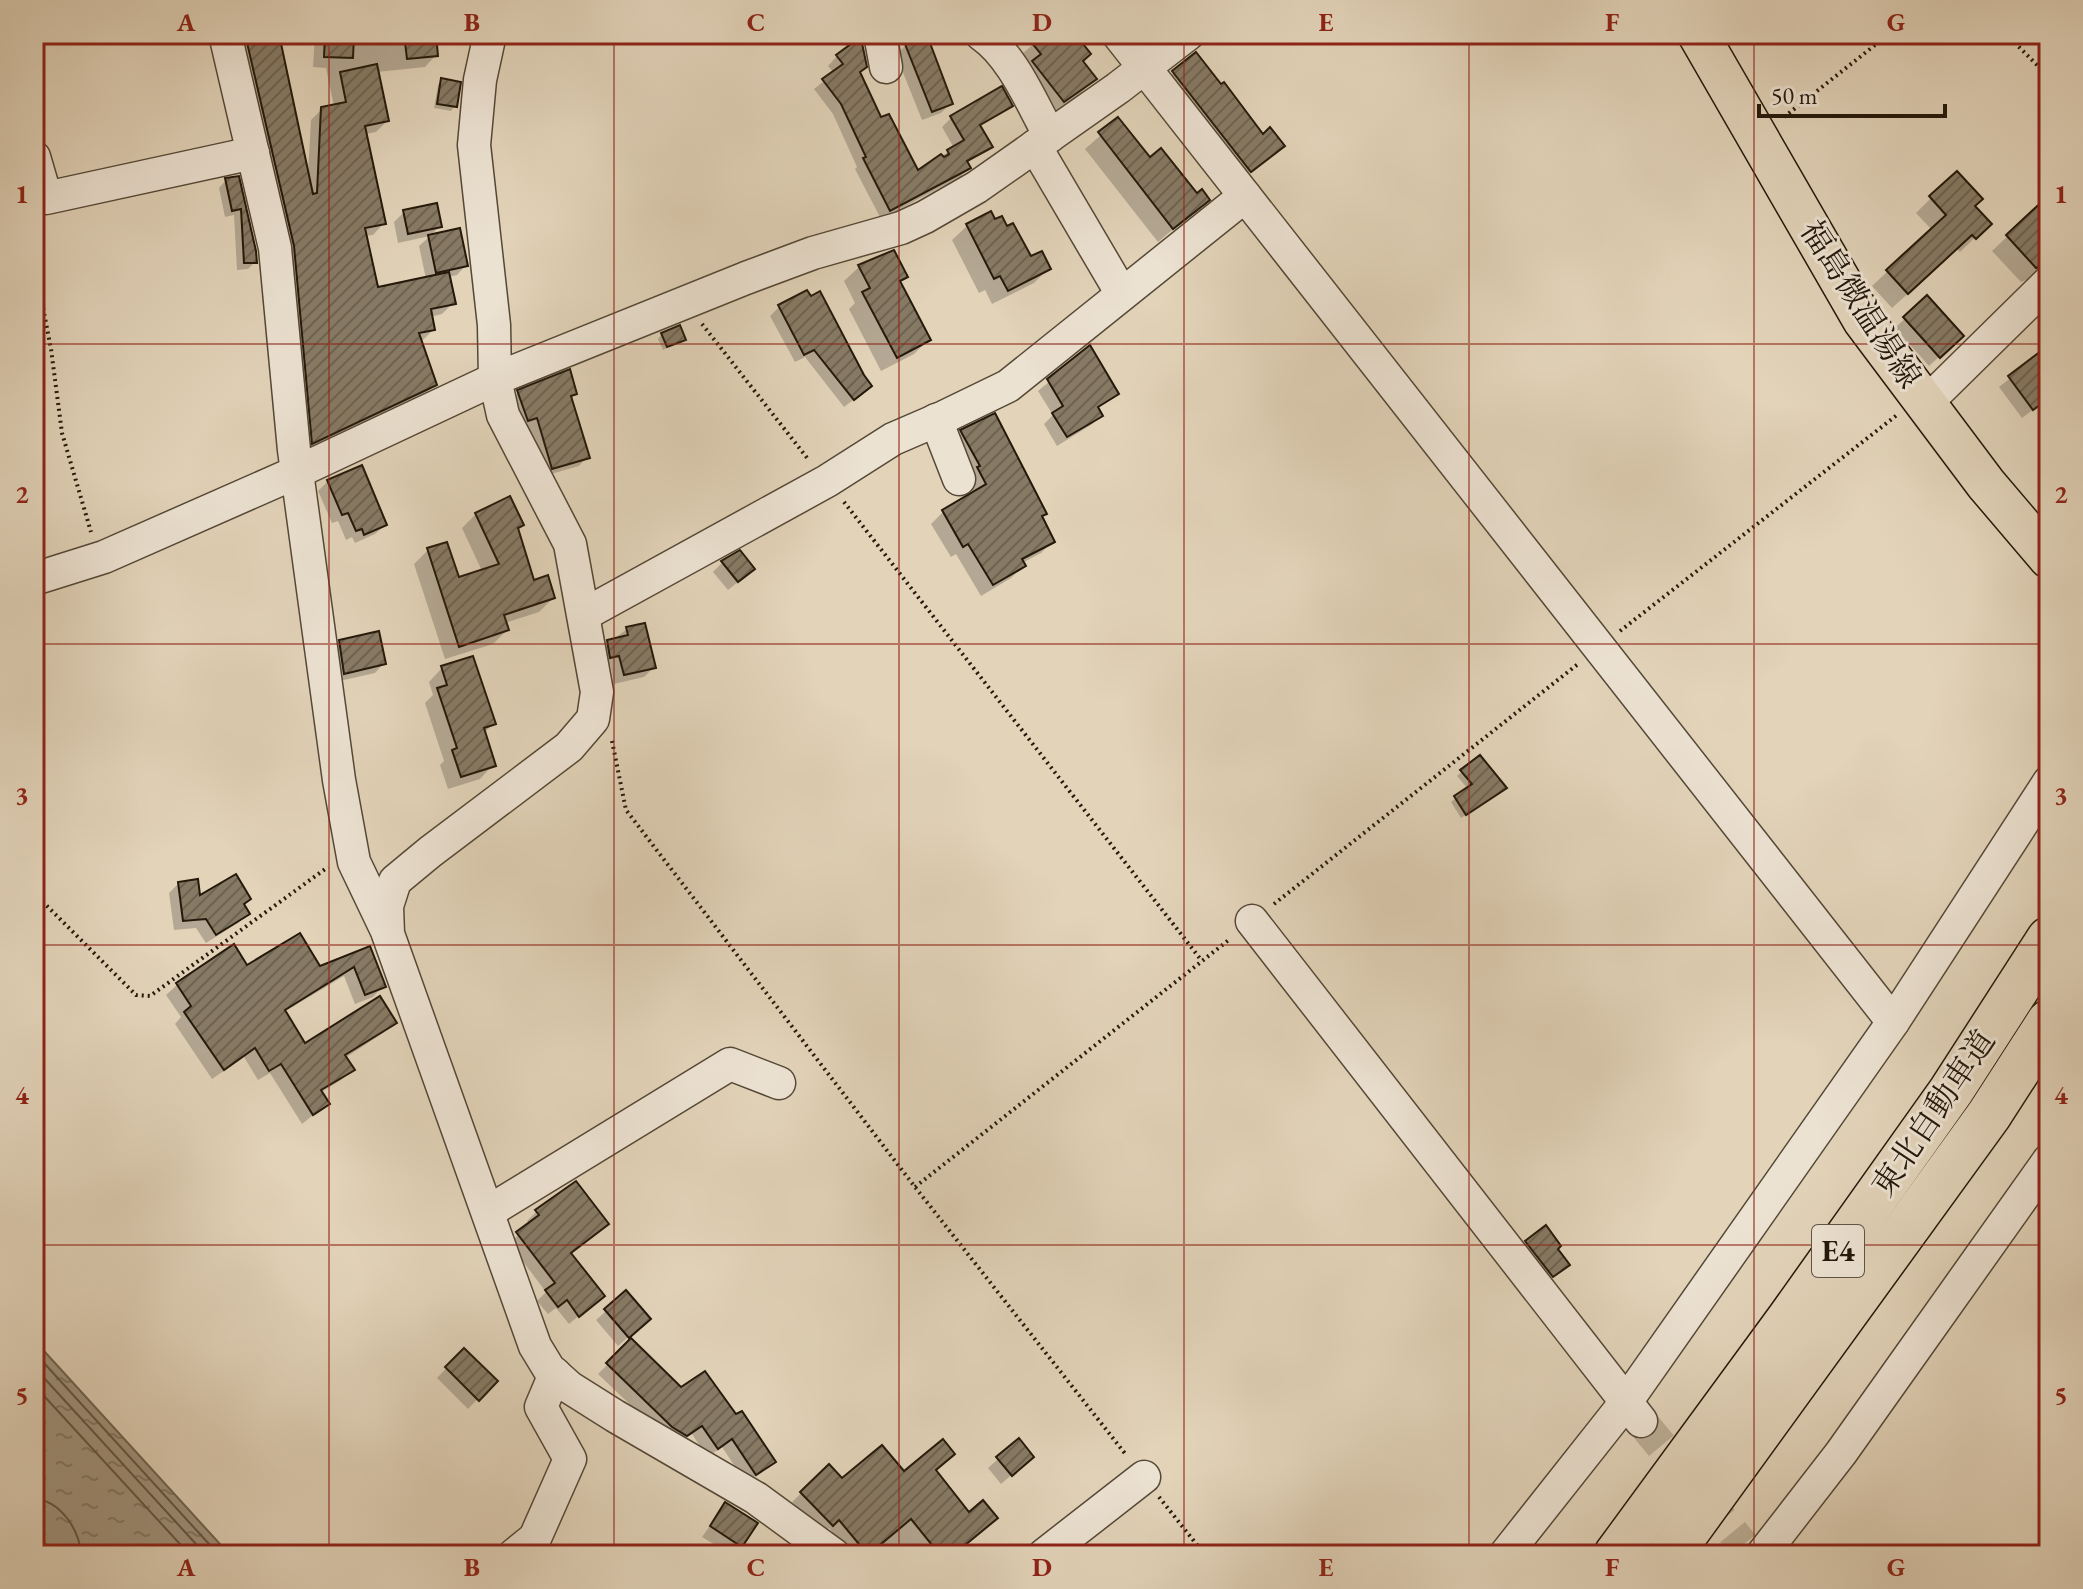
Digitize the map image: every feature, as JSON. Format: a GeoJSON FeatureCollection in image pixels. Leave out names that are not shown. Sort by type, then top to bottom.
{"type":"FeatureCollection","features":[{"type":"Feature","properties":{"kind":"highway","name":"東北自動車道"},"geometry":{"type":"LineString","coordinates":[[1616,1555],[1942,1104],[2049,939]]}},
{"type":"Feature","properties":{"kind":"highway","name":"東北自動車道"},"geometry":{"type":"LineString","coordinates":[[1670,1555],[1989,1115],[2049,1022]]}},
{"type":"Feature","properties":{"kind":"main road","name":"福島微温湯線"},"geometry":{"type":"LineString","coordinates":[[1698,34],[1863,320],[1986,484],[2049,558]]}},
{"type":"Feature","properties":{"kind":"street"},"geometry":{"type":"LineString","coordinates":[[225,34],[275,248],[297,472],[339,780],[354,862],[388,934],[535,1346],[549,1369],[569,1387],[756,1498],[834,1555]]}},
{"type":"Feature","properties":{"kind":"street"},"geometry":{"type":"LineString","coordinates":[[388,934],[387,906],[395,881],[569,747],[593,719],[597,692],[570,544],[503,415],[495,379],[494,325],[474,145],[480,80],[490,34]]}},
{"type":"Feature","properties":{"kind":"street"},"geometry":{"type":"LineString","coordinates":[[880,34],[886,67]]}},
{"type":"Feature","properties":{"kind":"street"},"geometry":{"type":"LineString","coordinates":[[981,34],[993,42],[1016,76],[1042,141],[1122,294]]}},
{"type":"Feature","properties":{"kind":"street"},"geometry":{"type":"LineString","coordinates":[[1118,34],[1893,1022]]}},
{"type":"Feature","properties":{"kind":"street"},"geometry":{"type":"LineString","coordinates":[[34,579],[99,558],[297,472],[495,379],[813,253],[901,228],[977,187],[1188,34]]}},
{"type":"Feature","properties":{"kind":"street"},"geometry":{"type":"LineString","coordinates":[[34,157],[46,198],[253,153]]}},
{"type":"Feature","properties":{"kind":"street"},"geometry":{"type":"LineString","coordinates":[[585,614],[827,481],[893,439],[1008,386],[1245,196]]}},
{"type":"Feature","properties":{"kind":"street"},"geometry":{"type":"LineString","coordinates":[[1923,400],[2049,282]]}},
{"type":"Feature","properties":{"kind":"street"},"geometry":{"type":"LineString","coordinates":[[936,420],[959,479]]}},
{"type":"Feature","properties":{"kind":"street"},"geometry":{"type":"LineString","coordinates":[[1505,1555],[1634,1412],[2049,782]]}},
{"type":"Feature","properties":{"kind":"street"},"geometry":{"type":"LineString","coordinates":[[1252,921],[1634,1412]]}},
{"type":"Feature","properties":{"kind":"street"},"geometry":{"type":"LineString","coordinates":[[488,1212],[730,1064],[779,1083]]}},
{"type":"Feature","properties":{"kind":"street"},"geometry":{"type":"LineString","coordinates":[[1752,1552],[1841,1453],[2049,1160]]}},
{"type":"Feature","properties":{"kind":"street"},"geometry":{"type":"LineString","coordinates":[[528,1551],[570,1459],[541,1407],[555,1374]]}},
{"type":"Feature","properties":{"kind":"street"},"geometry":{"type":"LineString","coordinates":[[1044,1555],[1144,1477]]}},
{"type":"Feature","properties":{"kind":"path"},"geometry":{"type":"LineString","coordinates":[[1758,137],[1889,34]]}},
{"type":"Feature","properties":{"kind":"path"},"geometry":{"type":"LineString","coordinates":[[2006,34],[2049,77]]}},
{"type":"Feature","properties":{"kind":"path"},"geometry":{"type":"LineString","coordinates":[[34,261],[51,349],[62,433],[99,558]]}},
{"type":"Feature","properties":{"kind":"path"},"geometry":{"type":"LineString","coordinates":[[687,302],[722,353],[827,481],[1202,961]]}},
{"type":"Feature","properties":{"kind":"path"},"geometry":{"type":"LineString","coordinates":[[915,1187],[1599,647],[1923,400]]}},
{"type":"Feature","properties":{"kind":"path"},"geometry":{"type":"LineString","coordinates":[[597,692],[609,719],[626,810],[915,1187],[1205,1555]]}},
{"type":"Feature","properties":{"kind":"path"},"geometry":{"type":"LineString","coordinates":[[34,893],[136,995],[150,996],[333,864],[354,862]]}},
{"type":"Feature","properties":{"kind":"water"},"geometry":{"type":"Polygon","coordinates":[[[34,1340],[230,1555],[52,1555],[34,1524],[34,1340]]]}},
{"type":"Feature","properties":{"kind":"building"},"geometry":{"type":"Polygon","coordinates":[[[245,34],[279,34],[313,194],[317,193],[321,107],[346,102],[340,72],[377,64],[389,121],[365,126],[386,224],[365,228],[378,287],[449,272],[456,304],[431,309],[435,330],[419,333],[437,385],[312,444],[294,246],[245,34]]]}},
{"type":"Feature","properties":{"kind":"building"},"geometry":{"type":"Polygon","coordinates":[[[325,34],[354,34],[353,58],[324,57],[325,34]]]}},
{"type":"Feature","properties":{"kind":"building"},"geometry":{"type":"Polygon","coordinates":[[[404,34],[436,34],[438,56],[407,59],[404,34]]]}},
{"type":"Feature","properties":{"kind":"building"},"geometry":{"type":"Polygon","coordinates":[[[1041,34],[1075,34],[1091,54],[1083,61],[1097,79],[1064,102],[1032,61],[1041,54],[1031,42],[1041,34]]]}},
{"type":"Feature","properties":{"kind":"building"},"geometry":{"type":"Polygon","coordinates":[[[927,35],[953,104],[932,112],[905,44],[927,35]]]}},
{"type":"Feature","properties":{"kind":"building"},"geometry":{"type":"Polygon","coordinates":[[[859,38],[867,67],[860,72],[881,117],[889,114],[918,170],[941,154],[944,157],[949,154],[947,150],[964,140],[950,116],[1002,86],[1013,106],[980,125],[993,147],[967,161],[971,168],[890,211],[863,158],[866,157],[841,104],[822,79],[843,64],[836,55],[859,38]]]}},
{"type":"Feature","properties":{"kind":"building"},"geometry":{"type":"Polygon","coordinates":[[[1196,52],[1221,84],[1224,82],[1263,134],[1270,127],[1285,146],[1251,172],[1172,71],[1196,52]]]}},
{"type":"Feature","properties":{"kind":"building"},"geometry":{"type":"Polygon","coordinates":[[[441,78],[461,82],[457,107],[437,104],[441,78]]]}},
{"type":"Feature","properties":{"kind":"building"},"geometry":{"type":"Polygon","coordinates":[[[1118,117],[1150,157],[1161,148],[1197,193],[1202,189],[1210,200],[1173,229],[1098,132],[1118,117]]]}},
{"type":"Feature","properties":{"kind":"building"},"geometry":{"type":"Polygon","coordinates":[[[1957,171],[1983,199],[1975,206],[1992,224],[1976,239],[1972,235],[1908,294],[1886,270],[1946,215],[1929,196],[1957,171]]]}},
{"type":"Feature","properties":{"kind":"building"},"geometry":{"type":"Polygon","coordinates":[[[239,176],[257,263],[244,263],[241,209],[232,211],[225,178],[239,176]]]}},
{"type":"Feature","properties":{"kind":"building"},"geometry":{"type":"Polygon","coordinates":[[[2049,195],[2049,264],[2036,268],[2006,235],[2049,195]]]}},
{"type":"Feature","properties":{"kind":"building"},"geometry":{"type":"Polygon","coordinates":[[[437,203],[442,227],[408,234],[403,210],[437,203]]]}},
{"type":"Feature","properties":{"kind":"building"},"geometry":{"type":"Polygon","coordinates":[[[991,211],[995,219],[1002,216],[1007,226],[1013,223],[1031,256],[1042,251],[1051,269],[1008,291],[1000,276],[994,279],[966,224],[991,211]]]}},
{"type":"Feature","properties":{"kind":"building"},"geometry":{"type":"Polygon","coordinates":[[[460,228],[468,266],[436,273],[428,235],[460,228]]]}},
{"type":"Feature","properties":{"kind":"building"},"geometry":{"type":"Polygon","coordinates":[[[894,250],[908,277],[900,281],[931,340],[897,358],[862,292],[870,288],[858,265],[894,250]]]}},
{"type":"Feature","properties":{"kind":"building"},"geometry":{"type":"Polygon","coordinates":[[[807,290],[811,296],[820,291],[872,386],[854,400],[814,350],[804,355],[778,305],[807,290]]]}},
{"type":"Feature","properties":{"kind":"building"},"geometry":{"type":"Polygon","coordinates":[[[1927,295],[1964,336],[1940,358],[1903,317],[1927,295]]]}},
{"type":"Feature","properties":{"kind":"building"},"geometry":{"type":"Polygon","coordinates":[[[680,325],[686,340],[667,347],[661,333],[680,325]]]}},
{"type":"Feature","properties":{"kind":"building"},"geometry":{"type":"Polygon","coordinates":[[[1090,345],[1119,394],[1098,407],[1103,416],[1067,437],[1052,413],[1063,406],[1047,379],[1090,345]]]}},
{"type":"Feature","properties":{"kind":"building"},"geometry":{"type":"Polygon","coordinates":[[[2049,345],[2049,398],[2033,410],[2008,376],[2049,345]]]}},
{"type":"Feature","properties":{"kind":"building"},"geometry":{"type":"Polygon","coordinates":[[[570,369],[577,394],[571,396],[590,458],[552,469],[537,418],[528,421],[517,390],[570,369]]]}},
{"type":"Feature","properties":{"kind":"building"},"geometry":{"type":"Polygon","coordinates":[[[995,413],[1047,514],[1042,516],[1055,542],[1022,559],[1026,566],[993,585],[968,544],[963,547],[942,510],[986,484],[977,467],[980,466],[960,430],[995,413]]]}},
{"type":"Feature","properties":{"kind":"building"},"geometry":{"type":"Polygon","coordinates":[[[362,465],[387,525],[364,535],[362,529],[356,531],[348,513],[342,515],[327,480],[362,465]]]}},
{"type":"Feature","properties":{"kind":"building"},"geometry":{"type":"Polygon","coordinates":[[[510,496],[524,525],[518,528],[534,580],[548,575],[555,598],[504,615],[509,630],[459,647],[427,548],[447,542],[459,577],[499,564],[475,513],[510,496]]]}},
{"type":"Feature","properties":{"kind":"building"},"geometry":{"type":"Polygon","coordinates":[[[740,550],[755,569],[738,582],[721,561],[740,550]]]}},
{"type":"Feature","properties":{"kind":"building"},"geometry":{"type":"Polygon","coordinates":[[[645,623],[656,668],[624,675],[619,656],[610,658],[607,640],[628,635],[626,627],[645,623]]]}},
{"type":"Feature","properties":{"kind":"building"},"geometry":{"type":"Polygon","coordinates":[[[379,631],[386,664],[344,674],[339,640],[379,631]]]}},
{"type":"Feature","properties":{"kind":"building"},"geometry":{"type":"Polygon","coordinates":[[[473,656],[496,724],[484,728],[496,766],[461,777],[452,750],[457,748],[437,688],[447,685],[441,666],[473,656]]]}},
{"type":"Feature","properties":{"kind":"building"},"geometry":{"type":"Polygon","coordinates":[[[1480,755],[1507,788],[1466,815],[1454,796],[1472,784],[1460,770],[1480,755]]]}},
{"type":"Feature","properties":{"kind":"building"},"geometry":{"type":"Polygon","coordinates":[[[236,874],[251,899],[244,904],[250,914],[216,935],[206,919],[183,921],[178,882],[198,879],[200,895],[236,874]]]}},
{"type":"Feature","properties":{"kind":"building"},"geometry":{"type":"Polygon","coordinates":[[[300,933],[320,966],[370,946],[386,987],[365,995],[354,967],[285,1010],[305,1043],[380,996],[397,1023],[345,1055],[355,1070],[321,1090],[330,1104],[313,1115],[281,1064],[269,1071],[255,1048],[224,1070],[184,1012],[191,1006],[176,983],[234,944],[247,965],[300,933]]]}},
{"type":"Feature","properties":{"kind":"building"},"geometry":{"type":"Polygon","coordinates":[[[576,1181],[609,1224],[571,1253],[605,1296],[579,1317],[567,1300],[558,1307],[545,1290],[555,1283],[516,1232],[539,1215],[535,1210],[576,1181]]]}},
{"type":"Feature","properties":{"kind":"building"},"geometry":{"type":"Polygon","coordinates":[[[1546,1225],[1570,1265],[1553,1277],[1525,1241],[1546,1225]]]}},
{"type":"Feature","properties":{"kind":"building"},"geometry":{"type":"Polygon","coordinates":[[[626,1290],[651,1319],[629,1338],[604,1309],[626,1290]]]}},
{"type":"Feature","properties":{"kind":"building"},"geometry":{"type":"Polygon","coordinates":[[[631,1338],[681,1387],[705,1371],[736,1414],[742,1411],[776,1462],[756,1475],[732,1439],[718,1449],[702,1426],[687,1436],[672,1427],[606,1363],[631,1338]]]}},
{"type":"Feature","properties":{"kind":"building"},"geometry":{"type":"Polygon","coordinates":[[[464,1348],[498,1381],[479,1401],[445,1367],[464,1348]]]}},
{"type":"Feature","properties":{"kind":"building"},"geometry":{"type":"Polygon","coordinates":[[[1019,1438],[1034,1457],[1012,1476],[996,1457],[1019,1438]]]}},
{"type":"Feature","properties":{"kind":"building"},"geometry":{"type":"Polygon","coordinates":[[[943,1439],[955,1454],[936,1470],[969,1512],[983,1500],[998,1518],[953,1555],[940,1555],[911,1519],[868,1555],[839,1520],[833,1526],[800,1492],[829,1464],[842,1478],[882,1445],[904,1471],[943,1439]]]}},
{"type":"Feature","properties":{"kind":"building"},"geometry":{"type":"Polygon","coordinates":[[[725,1502],[758,1523],[742,1547],[710,1526],[725,1502]]]}},
{"type":"Feature","properties":{"kind":"tunnel"},"geometry":{"type":"LineString","coordinates":[[1641,1421],[1743,1545]]}}]}
